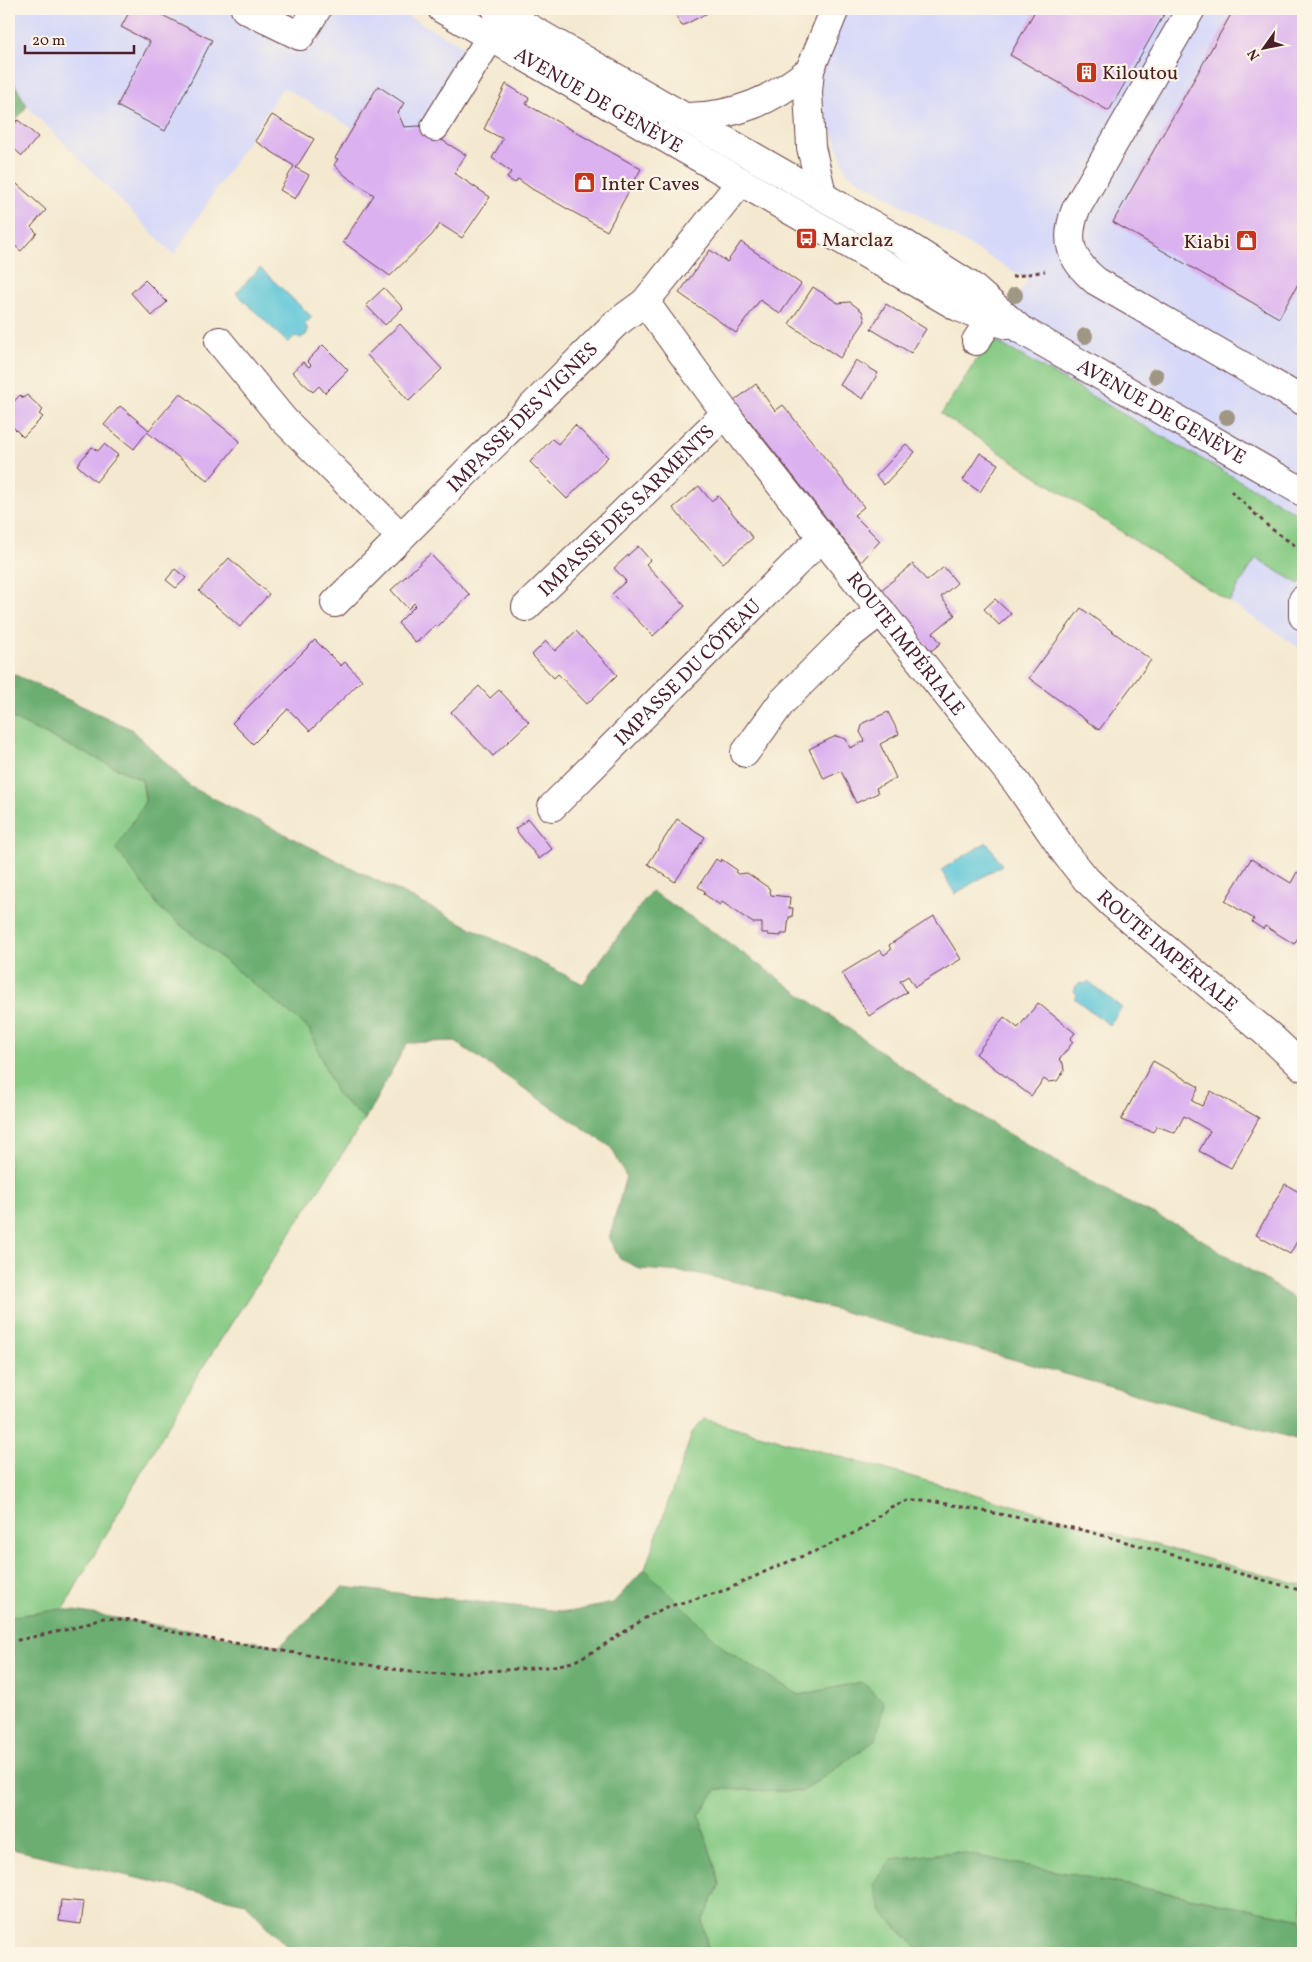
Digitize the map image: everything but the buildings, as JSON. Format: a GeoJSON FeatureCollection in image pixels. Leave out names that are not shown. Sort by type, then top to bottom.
{"type":"FeatureCollection","features":[{"type":"Feature","properties":{"kind":"street"},"geometry":{"type":"LineString","coordinates":[[245,9],[300,36],[317,9]]}},
{"type":"Feature","properties":{"kind":"street","name":"AVENUE DE GENÈVE"},"geometry":{"type":"LineString","coordinates":[[442,9],[958,308],[988,323],[1020,329],[1303,492]]}},
{"type":"Feature","properties":{"kind":"street"},"geometry":{"type":"LineString","coordinates":[[822,194],[809,134],[808,92],[810,70],[835,9]]}},
{"type":"Feature","properties":{"kind":"street"},"geometry":{"type":"LineString","coordinates":[[1191,9],[1076,209],[1069,235],[1071,249],[1085,272],[1096,281],[1303,401]]}},
{"type":"Feature","properties":{"kind":"street"},"geometry":{"type":"LineString","coordinates":[[435,127],[491,37],[501,11]]}},
{"type":"Feature","properties":{"kind":"street","name":"AVENUE DE GENÈVE"},"geometry":{"type":"LineString","coordinates":[[501,11],[822,194],[897,239],[970,286],[988,323]]}},
{"type":"Feature","properties":{"kind":"street"},"geometry":{"type":"LineString","coordinates":[[687,117],[708,116],[753,106],[774,96],[810,70]]}},
{"type":"Feature","properties":{"kind":"street"},"geometry":{"type":"LineString","coordinates":[[645,302],[740,183]]}},
{"type":"Feature","properties":{"kind":"street","name":"ROUTE IMPÉRIALE"},"geometry":{"type":"LineString","coordinates":[[645,302],[725,414],[1017,783],[1066,854],[1086,879],[1112,904],[1271,1037],[1303,1067]]}},
{"type":"Feature","properties":{"kind":"street","name":"IMPASSE DES VIGNES"},"geometry":{"type":"LineString","coordinates":[[336,603],[614,324],[645,302]]}},
{"type":"Feature","properties":{"kind":"street"},"geometry":{"type":"LineString","coordinates":[[219,341],[283,419],[402,537]]}},
{"type":"Feature","properties":{"kind":"street","name":"IMPASSE DES SARMENTS"},"geometry":{"type":"LineString","coordinates":[[526,607],[725,414]]}},
{"type":"Feature","properties":{"kind":"street","name":"IMPASSE DU CÔTEAU"},"geometry":{"type":"LineString","coordinates":[[552,807],[822,537]]}},
{"type":"Feature","properties":{"kind":"street"},"geometry":{"type":"LineString","coordinates":[[1303,600],[1303,616]]}},
{"type":"Feature","properties":{"kind":"street"},"geometry":{"type":"LineString","coordinates":[[745,753],[782,702],[846,638],[881,611]]}},
{"type":"Feature","properties":{"kind":"path"},"geometry":{"type":"LineString","coordinates":[[970,286],[1052,270],[1085,272]]}},
{"type":"Feature","properties":{"kind":"path"},"geometry":{"type":"LineString","coordinates":[[1227,488],[1270,528],[1303,551]]}},
{"type":"Feature","properties":{"kind":"path"},"geometry":{"type":"LineString","coordinates":[[9,1642],[70,1629],[102,1618],[133,1620],[164,1630],[198,1637],[411,1672],[441,1674],[549,1666],[573,1662],[596,1650],[650,1615],[667,1607],[726,1590],[773,1568],[823,1548],[862,1529],[891,1507],[908,1500],[926,1500],[1059,1524],[1303,1591]]}},
{"type":"Feature","properties":{"kind":"shaded area"},"geometry":{"type":"Polygon","coordinates":[[[9,9],[395,9],[467,48],[400,156],[283,87],[174,255],[27,106],[9,74],[9,9]]]}},
{"type":"Feature","properties":{"kind":"shaded area"},"geometry":{"type":"Polygon","coordinates":[[[835,9],[1303,9],[1303,650],[941,414],[1028,280],[847,173],[810,70],[835,9]]]}},
{"type":"Feature","properties":{"kind":"green space"},"geometry":{"type":"Polygon","coordinates":[[[9,74],[27,106],[9,129],[9,74]]]}},
{"type":"Feature","properties":{"kind":"green space"},"geometry":{"type":"Polygon","coordinates":[[[992,339],[1303,517],[1303,579],[1299,584],[1256,558],[1229,602],[941,414],[992,339]]]}},
{"type":"Feature","properties":{"kind":"green space"},"geometry":{"type":"Polygon","coordinates":[[[9,672],[131,729],[191,787],[583,984],[651,891],[706,927],[935,1090],[1118,1198],[1185,1229],[1303,1304],[1303,1441],[745,1284],[694,1273],[641,1269],[620,1259],[609,1239],[626,1176],[611,1147],[454,1041],[407,1043],[365,1119],[337,1095],[309,1029],[161,909],[116,849],[146,800],[142,780],[9,717],[9,672]]]}},
{"type":"Feature","properties":{"kind":"green space"},"geometry":{"type":"Polygon","coordinates":[[[9,717],[142,780],[161,909],[309,1029],[337,1095],[365,1119],[195,1379],[63,1609],[9,1617],[9,717]]]}},
{"type":"Feature","properties":{"kind":"green space"},"geometry":{"type":"Polygon","coordinates":[[[705,1419],[1303,1586],[1303,1919],[956,1852],[892,1859],[882,1912],[922,1953],[709,1953],[702,1921],[720,1884],[699,1815],[717,1788],[802,1792],[862,1682],[799,1695],[727,1651],[645,1569],[693,1431],[705,1419]]]}},
{"type":"Feature","properties":{"kind":"green space"},"geometry":{"type":"Polygon","coordinates":[[[645,1569],[727,1651],[799,1695],[862,1682],[884,1702],[876,1740],[802,1792],[717,1789],[699,1815],[720,1884],[702,1921],[709,1953],[293,1953],[245,1903],[12,1849],[9,1857],[9,1617],[63,1609],[280,1646],[343,1587],[569,1612],[613,1603],[645,1569]]]}},
{"type":"Feature","properties":{"kind":"green space"},"geometry":{"type":"Polygon","coordinates":[[[956,1852],[1303,1919],[1303,1953],[922,1953],[882,1912],[874,1884],[892,1859],[956,1852]]]}},
{"type":"Feature","properties":{"kind":"water"},"geometry":{"type":"Polygon","coordinates":[[[260,268],[312,317],[305,324],[308,330],[306,335],[300,338],[295,336],[288,343],[236,293],[260,268]]]}},
{"type":"Feature","properties":{"kind":"water"},"geometry":{"type":"Polygon","coordinates":[[[987,842],[1002,865],[955,894],[941,870],[987,842]]]}},
{"type":"Feature","properties":{"kind":"water"},"geometry":{"type":"Polygon","coordinates":[[[1088,981],[1122,1008],[1109,1025],[1074,998],[1077,995],[1074,991],[1076,986],[1080,983],[1085,984],[1088,981]]]}},
{"type":"Feature","properties":{"kind":"place","name":"Kiloutou"},"geometry":{"type":"Point","coordinates":[1086,72]}},
{"type":"Feature","properties":{"kind":"place","name":"Inter Caves"},"geometry":{"type":"Point","coordinates":[585,183]}},
{"type":"Feature","properties":{"kind":"place","name":"Marclaz"},"geometry":{"type":"Point","coordinates":[806,239]}},
{"type":"Feature","properties":{"kind":"place","name":"Kiabi"},"geometry":{"type":"Point","coordinates":[1246,241]}}]}
